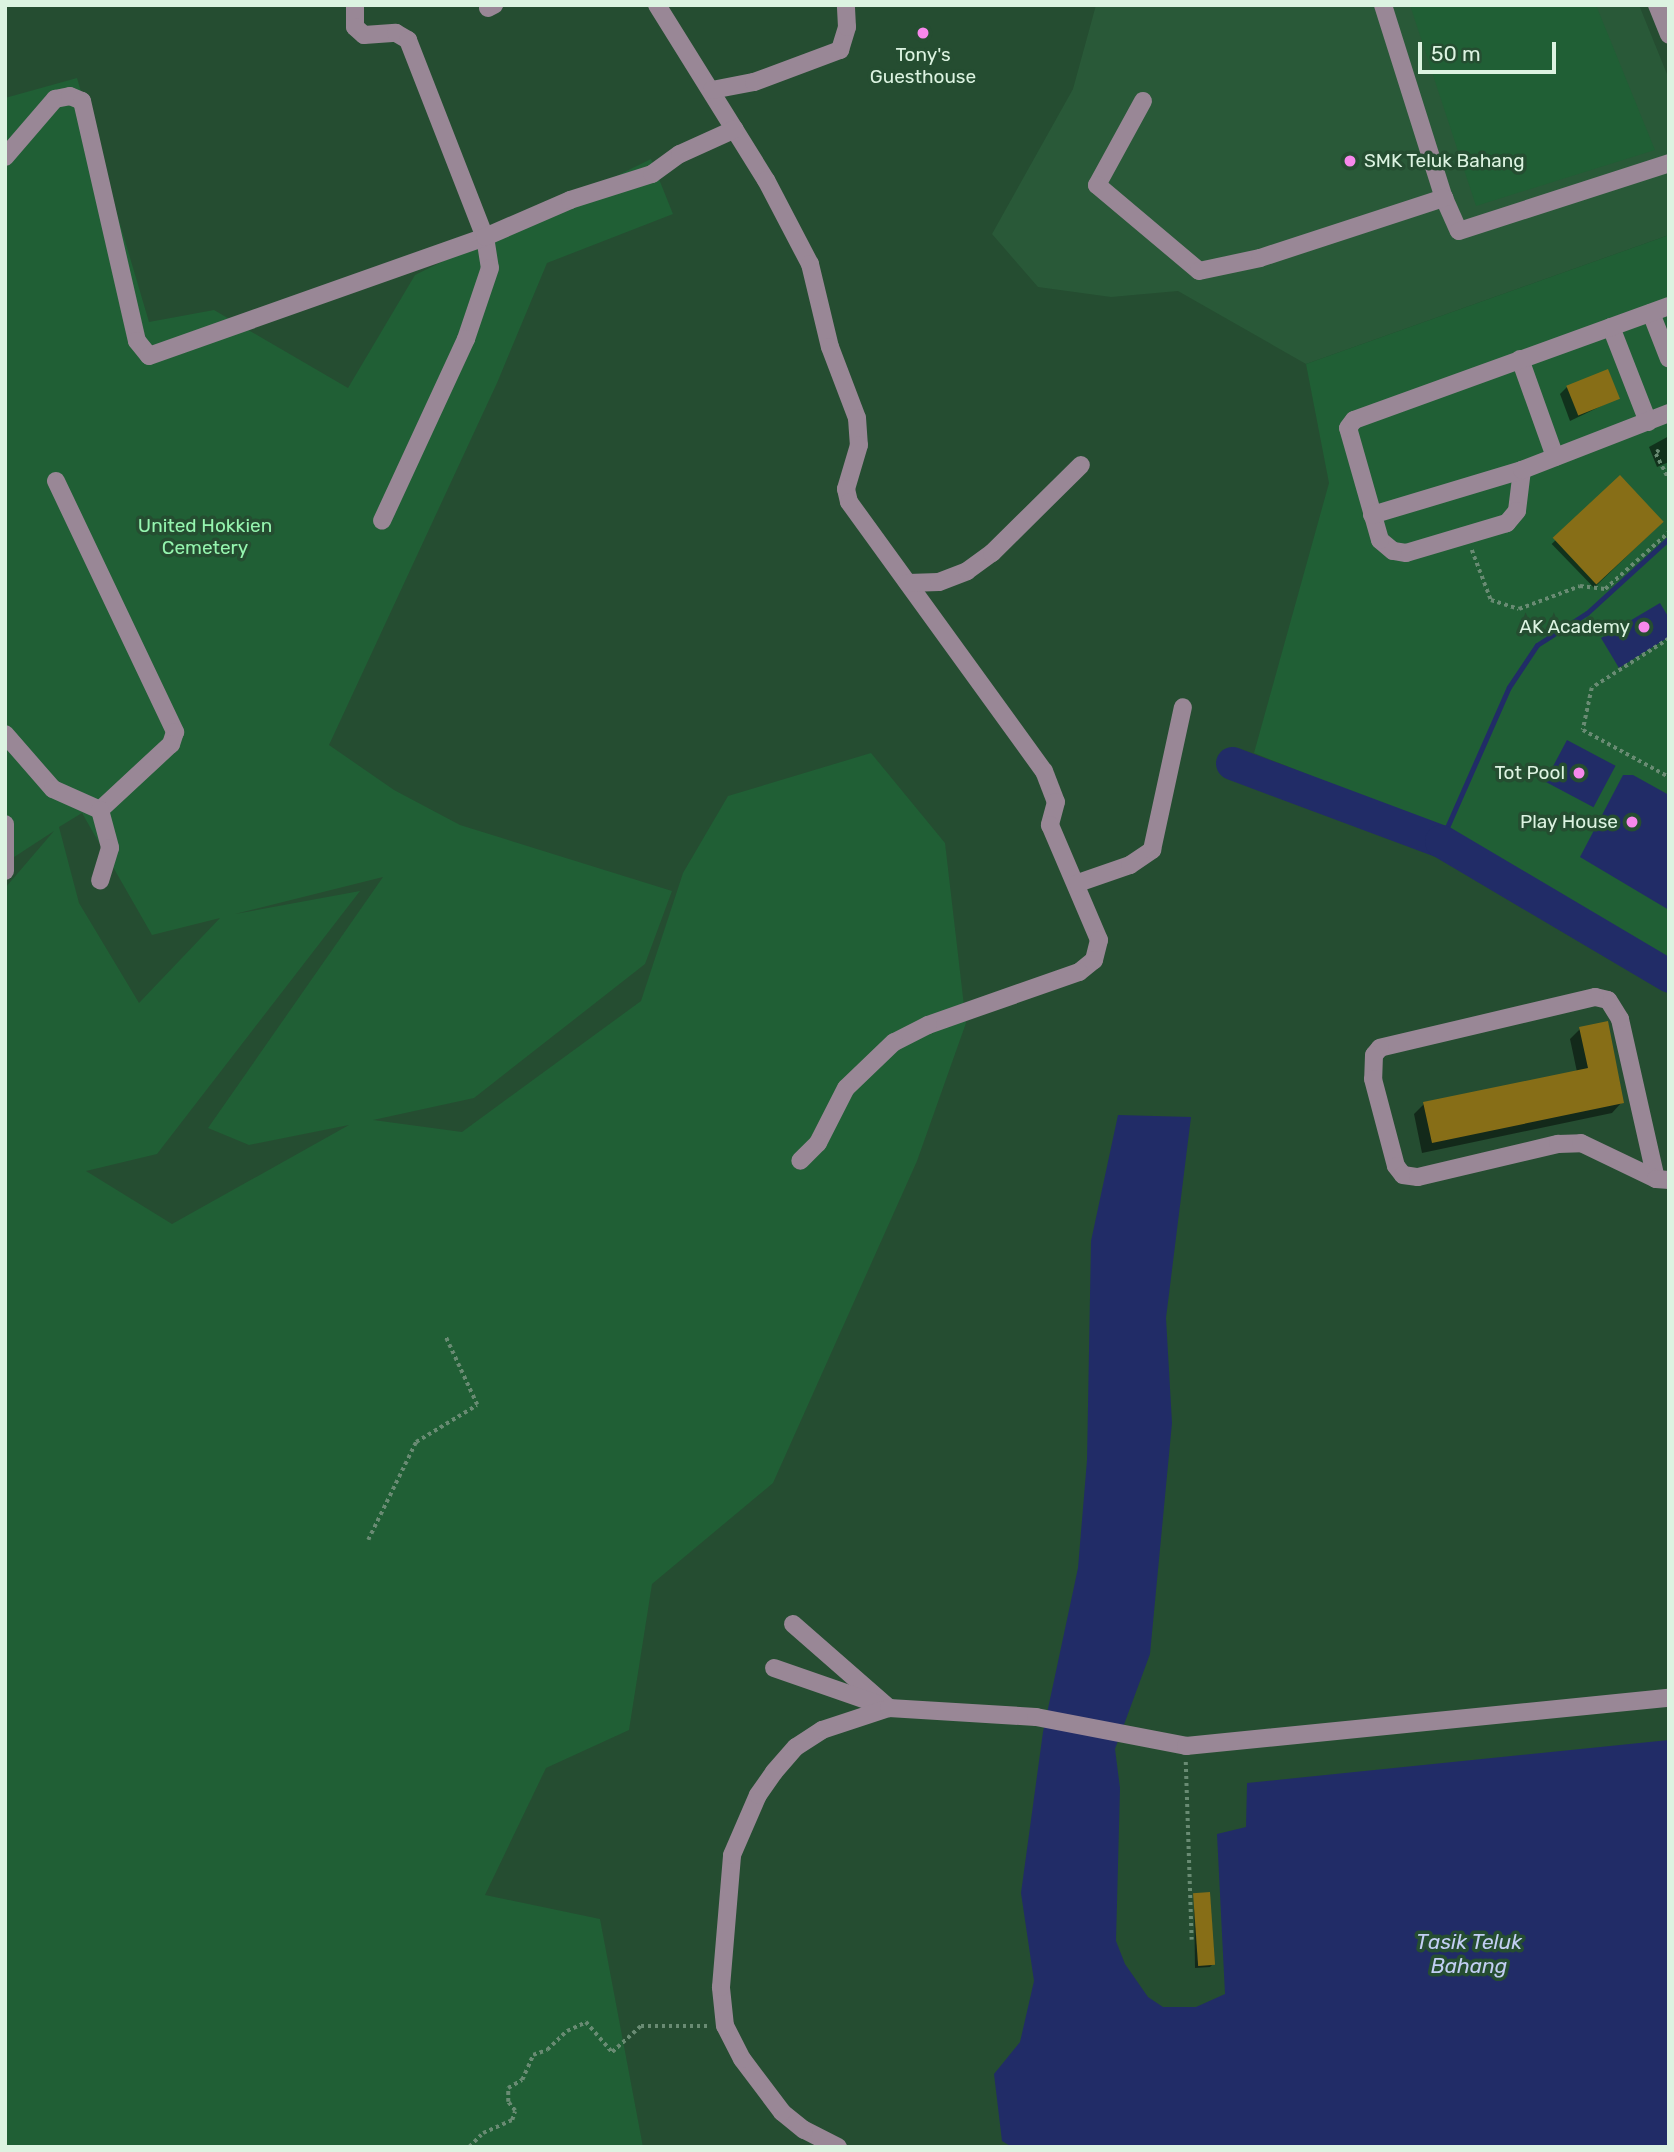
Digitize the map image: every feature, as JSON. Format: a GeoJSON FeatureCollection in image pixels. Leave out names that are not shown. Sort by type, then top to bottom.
{"type":"FeatureCollection","features":[{"type":"Feature","properties":{"kind":"street"},"geometry":{"type":"LineString","coordinates":[[355,5],[355,27],[364,35],[396,33],[408,40],[485,237],[490,268],[486,285],[434,414],[383,521]]}},
{"type":"Feature","properties":{"kind":"street"},"geometry":{"type":"LineString","coordinates":[[657,5],[712,90],[810,264],[830,347],[853,404],[859,445],[847,496],[1044,771],[1056,802],[1050,825],[1078,883],[1100,940],[1099,951],[1087,967],[928,1025],[894,1042],[846,1088],[817,1143],[800,1161]]}},
{"type":"Feature","properties":{"kind":"street"},"geometry":{"type":"LineString","coordinates":[[712,90],[754,82],[840,50],[847,27],[846,5]]}},
{"type":"Feature","properties":{"kind":"street"},"geometry":{"type":"LineString","coordinates":[[1383,5],[1444,198],[1454,226],[1463,231],[1669,163]]}},
{"type":"Feature","properties":{"kind":"street"},"geometry":{"type":"LineString","coordinates":[[1657,5],[1669,35]]}},
{"type":"Feature","properties":{"kind":"street"},"geometry":{"type":"LineString","coordinates":[[5,157],[55,99],[70,96],[82,101],[137,341],[149,356],[485,237],[570,200],[652,174],[680,154],[735,129]]}},
{"type":"Feature","properties":{"kind":"street"},"geometry":{"type":"LineString","coordinates":[[1143,101],[1097,185],[1199,271],[1260,258],[1444,198]]}},
{"type":"Feature","properties":{"kind":"street"},"geometry":{"type":"LineString","coordinates":[[1522,470],[1514,517],[1406,553],[1393,551],[1380,540],[1348,430],[1350,423],[1669,306]]}},
{"type":"Feature","properties":{"kind":"street"},"geometry":{"type":"LineString","coordinates":[[1651,313],[1669,359]]}},
{"type":"Feature","properties":{"kind":"street"},"geometry":{"type":"LineString","coordinates":[[1611,327],[1648,422]]}},
{"type":"Feature","properties":{"kind":"street"},"geometry":{"type":"LineString","coordinates":[[1520,359],[1555,457]]}},
{"type":"Feature","properties":{"kind":"street"},"geometry":{"type":"LineString","coordinates":[[1372,515],[1522,470],[1669,413]]}},
{"type":"Feature","properties":{"kind":"street"},"geometry":{"type":"LineString","coordinates":[[908,583],[939,582],[967,571],[992,553],[1081,465]]}},
{"type":"Feature","properties":{"kind":"street"},"geometry":{"type":"LineString","coordinates":[[56,481],[175,732],[171,744],[100,810]]}},
{"type":"Feature","properties":{"kind":"street"},"geometry":{"type":"LineString","coordinates":[[1078,883],[1130,865],[1152,850],[1183,707]]}},
{"type":"Feature","properties":{"kind":"street"},"geometry":{"type":"LineString","coordinates":[[5,734],[53,789],[100,810]]}},
{"type":"Feature","properties":{"kind":"street"},"geometry":{"type":"LineString","coordinates":[[100,810],[110,848],[100,881]]}},
{"type":"Feature","properties":{"kind":"street"},"geometry":{"type":"LineString","coordinates":[[5,824],[5,871]]}},
{"type":"Feature","properties":{"kind":"street"},"geometry":{"type":"LineString","coordinates":[[1595,997],[1608,1000],[1620,1019],[1663,1180],[1581,1143],[1558,1144],[1418,1177],[1403,1175],[1396,1166],[1373,1079],[1374,1055],[1380,1048],[1595,997]]}},
{"type":"Feature","properties":{"kind":"street"},"geometry":{"type":"LineString","coordinates":[[793,1624],[889,1708]]}},
{"type":"Feature","properties":{"kind":"street"},"geometry":{"type":"LineString","coordinates":[[774,1668],[889,1708],[1036,1717],[1128,1732],[1186,1746],[1669,1698]]}},
{"type":"Feature","properties":{"kind":"street"},"geometry":{"type":"LineString","coordinates":[[838,2147],[803,2130],[782,2112],[742,2059],[725,2026],[721,1987],[732,1855],[758,1795],[796,1747],[848,1718],[889,1708]]}},
{"type":"Feature","properties":{"kind":"path"},"geometry":{"type":"LineString","coordinates":[[1659,450],[1657,457],[1669,480]]}},
{"type":"Feature","properties":{"kind":"path"},"geometry":{"type":"LineString","coordinates":[[1467,534],[1491,600],[1519,609],[1565,590],[1605,589],[1669,531]]}},
{"type":"Feature","properties":{"kind":"path"},"geometry":{"type":"LineString","coordinates":[[1669,639],[1592,688],[1583,730],[1669,777]]}},
{"type":"Feature","properties":{"kind":"path"},"geometry":{"type":"LineString","coordinates":[[368,1540],[416,1441],[477,1405],[445,1336]]}},
{"type":"Feature","properties":{"kind":"path"},"geometry":{"type":"LineString","coordinates":[[1186,1746],[1192,1940]]}},
{"type":"Feature","properties":{"kind":"path"},"geometry":{"type":"LineString","coordinates":[[469,2147],[482,2133],[512,2120],[515,2111],[508,2102],[508,2088],[522,2080],[533,2055],[547,2050],[567,2031],[586,2022],[612,2052],[641,2026],[725,2026]]}},
{"type":"Feature","properties":{"kind":"shaded area","name":"SMK Teluk Bahang"},"geometry":{"type":"Polygon","coordinates":[[[1096,5],[1639,5],[1669,79],[1669,235],[1306,364],[1178,291],[1111,297],[1038,287],[992,234],[1073,89],[1096,5]]]}},
{"type":"Feature","properties":{"kind":"green space"},"geometry":{"type":"Polygon","coordinates":[[[1410,5],[1596,5],[1655,150],[1476,206],[1410,5]]]}},
{"type":"Feature","properties":{"kind":"green space","name":"United Hokkien Cemetery"},"geometry":{"type":"Polygon","coordinates":[[[77,78],[149,322],[214,310],[348,388],[415,275],[651,159],[673,214],[547,263],[497,383],[329,745],[394,790],[460,825],[672,891],[645,964],[474,1098],[373,1120],[462,1132],[641,1001],[683,873],[728,796],[871,753],[945,843],[966,1023],[917,1161],[773,1483],[652,1584],[629,1730],[546,1768],[485,1895],[600,1919],[643,2147],[5,2147],[5,888],[54,831],[5,863],[5,98],[77,78]],[[82,813],[59,827],[79,903],[139,1003],[220,918],[152,935],[82,813]],[[383,877],[235,914],[360,891],[157,1154],[86,1171],[172,1224],[349,1125],[249,1145],[208,1128],[383,877]]]}},
{"type":"Feature","properties":{"kind":"green space"},"geometry":{"type":"Polygon","coordinates":[[[1669,235],[1669,961],[1462,836],[1254,753],[1329,483],[1306,364],[1669,235]]]}},
{"type":"Feature","properties":{"kind":"water","name":"AK Academy"},"geometry":{"type":"Polygon","coordinates":[[[1660,603],[1669,618],[1669,637],[1619,668],[1601,638],[1660,603]]]}},
{"type":"Feature","properties":{"kind":"water","name":"Tot Pool"},"geometry":{"type":"Polygon","coordinates":[[[1567,740],[1616,766],[1593,807],[1545,781],[1567,740]]]}},
{"type":"Feature","properties":{"kind":"water","name":"Play House"},"geometry":{"type":"Polygon","coordinates":[[[1623,775],[1633,775],[1669,795],[1669,910],[1580,857],[1623,775]]]}},
{"type":"Feature","properties":{"kind":"water","name":"Tasik Teluk Bahang"},"geometry":{"type":"Polygon","coordinates":[[[1118,1115],[1191,1117],[1166,1318],[1172,1423],[1150,1654],[1115,1749],[1120,1788],[1116,1941],[1125,1964],[1148,1997],[1163,2007],[1196,2007],[1225,1994],[1217,1834],[1246,1827],[1247,1783],[1669,1740],[1669,2147],[1012,2147],[1002,2141],[994,2074],[1020,2042],[1034,1981],[1021,1893],[1043,1732],[1078,1568],[1087,1460],[1091,1241],[1118,1115]]]}},
{"type":"Feature","properties":{"kind":"building"},"geometry":{"type":"Polygon","coordinates":[[[1608,369],[1620,399],[1578,416],[1566,386],[1608,369]]]}},
{"type":"Feature","properties":{"kind":"building"},"geometry":{"type":"Polygon","coordinates":[[[1620,475],[1664,522],[1596,585],[1553,538],[1620,475]]]}},
{"type":"Feature","properties":{"kind":"building"},"geometry":{"type":"Polygon","coordinates":[[[1608,1021],[1624,1103],[1432,1143],[1423,1102],[1588,1068],[1579,1027],[1608,1021]]]}},
{"type":"Feature","properties":{"kind":"building"},"geometry":{"type":"Polygon","coordinates":[[[1210,1892],[1215,1965],[1198,1966],[1193,1893],[1210,1892]]]}},
{"type":"Feature","properties":{"kind":"waterway"},"geometry":{"type":"LineString","coordinates":[[1441,841],[1509,687],[1537,645],[1587,613],[1669,538]]}},
{"type":"Feature","properties":{"kind":"waterway"},"geometry":{"type":"LineString","coordinates":[[1232,763],[1441,841],[1669,976]]}},
{"type":"Feature","properties":{"kind":"place","name":"Tony's Guesthouse"},"geometry":{"type":"Point","coordinates":[923,33]}},
{"type":"Feature","properties":{"kind":"place","name":"SMK Teluk Bahang"},"geometry":{"type":"Point","coordinates":[1350,161]}},
{"type":"Feature","properties":{"kind":"place","name":"AK Academy"},"geometry":{"type":"Point","coordinates":[1644,627]}},
{"type":"Feature","properties":{"kind":"place","name":"Tot Pool"},"geometry":{"type":"Point","coordinates":[1579,773]}},
{"type":"Feature","properties":{"kind":"place","name":"Play House"},"geometry":{"type":"Point","coordinates":[1632,822]}}]}
